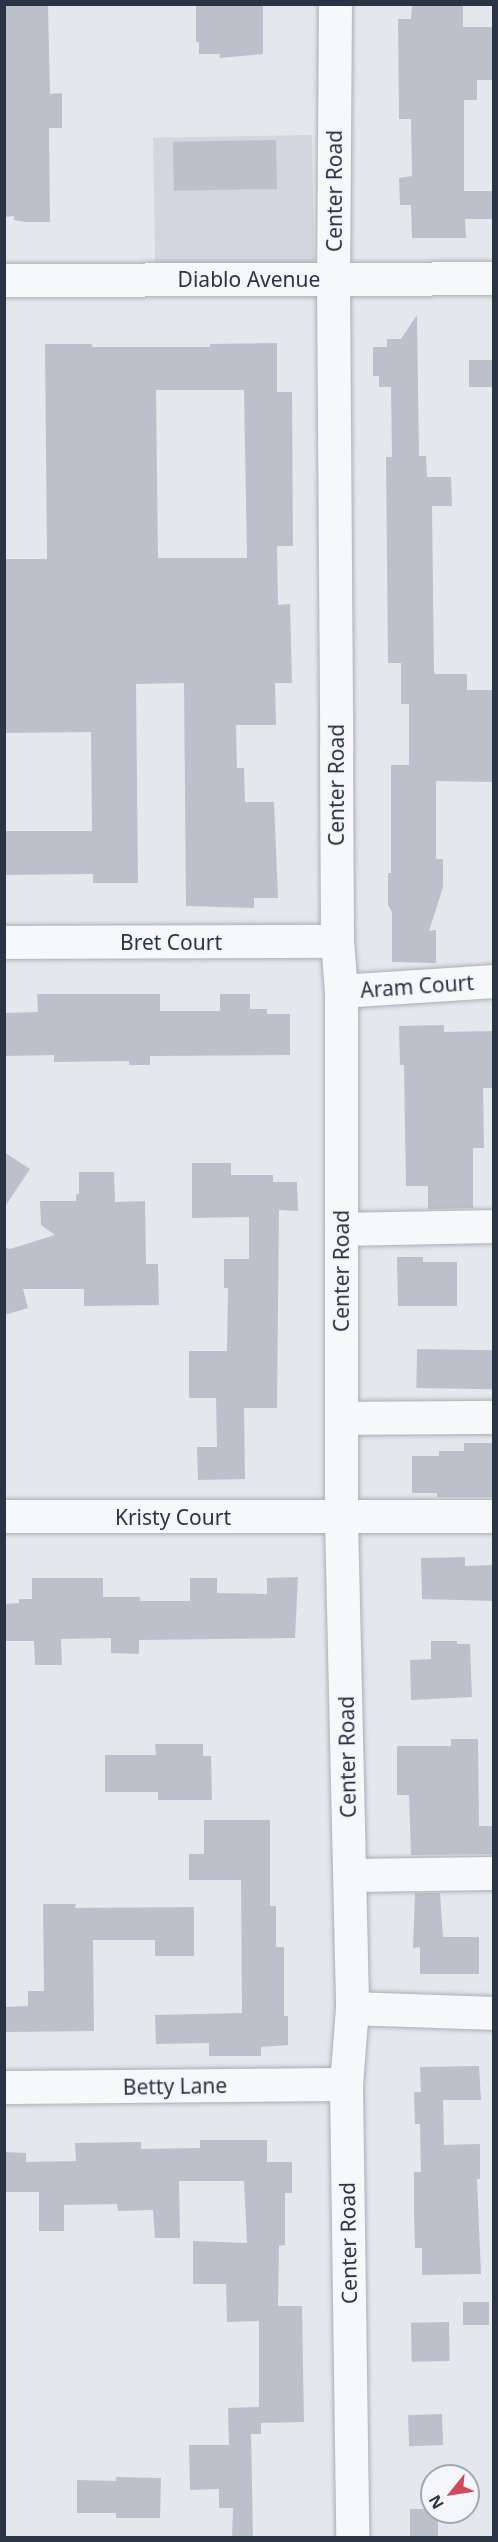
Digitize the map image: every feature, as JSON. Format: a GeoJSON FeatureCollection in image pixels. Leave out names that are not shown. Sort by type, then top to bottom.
{"type":"FeatureCollection","features":[{"type":"Feature","properties":{"kind":"street","name":"Center Road"},"geometry":{"type":"LineString","coordinates":[[336,4],[333,279],[337,941],[341,991],[341,1518],[352,2008],[346,2084],[352,2538]]}},
{"type":"Feature","properties":{"kind":"street","name":"Diablo Avenue"},"geometry":{"type":"LineString","coordinates":[[4,280],[494,278]]}},
{"type":"Feature","properties":{"kind":"street","name":"Bret Court"},"geometry":{"type":"LineString","coordinates":[[4,942],[337,941]]}},
{"type":"Feature","properties":{"kind":"street","name":"Aram Court"},"geometry":{"type":"LineString","coordinates":[[341,991],[494,981]]}},
{"type":"Feature","properties":{"kind":"street"},"geometry":{"type":"LineString","coordinates":[[341,1229],[494,1226]]}},
{"type":"Feature","properties":{"kind":"street"},"geometry":{"type":"LineString","coordinates":[[341,1418],[494,1417]]}},
{"type":"Feature","properties":{"kind":"street","name":"Kristy Court"},"geometry":{"type":"LineString","coordinates":[[4,1516],[341,1518],[494,1516]]}},
{"type":"Feature","properties":{"kind":"street"},"geometry":{"type":"LineString","coordinates":[[350,1875],[494,1873]]}},
{"type":"Feature","properties":{"kind":"street"},"geometry":{"type":"LineString","coordinates":[[352,2008],[494,2013]]}},
{"type":"Feature","properties":{"kind":"street","name":"Betty Lane"},"geometry":{"type":"LineString","coordinates":[[4,2087],[346,2084]]}},
{"type":"Feature","properties":{"kind":"shaded area"},"geometry":{"type":"Polygon","coordinates":[[[312,135],[314,264],[155,267],[153,138],[312,135]]]}},
{"type":"Feature","properties":{"kind":"building"},"geometry":{"type":"Polygon","coordinates":[[[4,4],[48,4],[50,94],[62,93],[62,128],[49,128],[50,222],[25,222],[14,220],[14,216],[4,217],[4,4]]]}},
{"type":"Feature","properties":{"kind":"building"},"geometry":{"type":"Polygon","coordinates":[[[196,4],[263,4],[263,54],[219,58],[220,54],[199,54],[199,42],[196,42],[196,4]]]}},
{"type":"Feature","properties":{"kind":"building"},"geometry":{"type":"Polygon","coordinates":[[[412,5],[463,6],[463,27],[494,27],[494,80],[477,80],[477,100],[464,100],[464,191],[494,191],[494,219],[465,219],[466,238],[412,238],[411,205],[400,205],[399,178],[412,176],[411,119],[399,119],[398,19],[411,19],[412,5]]]}},
{"type":"Feature","properties":{"kind":"building"},"geometry":{"type":"Polygon","coordinates":[[[276,140],[277,189],[174,191],[173,142],[276,140]]]}},
{"type":"Feature","properties":{"kind":"building"},"geometry":{"type":"Polygon","coordinates":[[[417,315],[419,456],[426,456],[427,477],[451,477],[452,506],[432,506],[434,671],[435,674],[467,674],[467,690],[494,690],[494,782],[436,781],[436,859],[443,859],[443,887],[429,931],[436,930],[436,963],[392,962],[392,912],[388,905],[388,873],[391,873],[391,765],[409,765],[409,704],[401,704],[401,663],[388,663],[386,457],[392,457],[391,387],[379,387],[379,376],[373,376],[373,347],[387,347],[387,339],[401,339],[417,315]]]}},
{"type":"Feature","properties":{"kind":"building"},"geometry":{"type":"Polygon","coordinates":[[[277,343],[277,392],[292,392],[293,546],[277,546],[278,605],[290,604],[292,683],[275,683],[276,725],[236,725],[237,768],[244,768],[245,802],[274,802],[278,898],[254,898],[254,908],[186,906],[184,683],[136,684],[138,883],[93,883],[93,874],[4,875],[4,831],[92,831],[91,732],[4,733],[4,559],[47,559],[45,344],[92,344],[92,347],[210,347],[210,344],[277,343]],[[156,390],[158,558],[247,558],[244,390],[156,390]]]}},
{"type":"Feature","properties":{"kind":"building"},"geometry":{"type":"Polygon","coordinates":[[[469,360],[494,360],[494,387],[469,387],[469,360]]]}},
{"type":"Feature","properties":{"kind":"building"},"geometry":{"type":"Polygon","coordinates":[[[37,994],[160,994],[160,1011],[220,1011],[220,994],[250,994],[250,1009],[267,1009],[267,1014],[290,1014],[290,1055],[150,1056],[150,1065],[129,1065],[129,1061],[54,1062],[54,1055],[4,1056],[4,1013],[38,1012],[37,994]]]}},
{"type":"Feature","properties":{"kind":"building"},"geometry":{"type":"Polygon","coordinates":[[[444,1025],[444,1032],[494,1031],[494,1088],[483,1088],[484,1148],[473,1148],[473,1208],[428,1209],[428,1186],[406,1186],[404,1065],[400,1065],[399,1026],[444,1025]]]}},
{"type":"Feature","properties":{"kind":"building"},"geometry":{"type":"Polygon","coordinates":[[[4,1152],[30,1169],[4,1208],[4,1152]]]}},
{"type":"Feature","properties":{"kind":"building"},"geometry":{"type":"Polygon","coordinates":[[[192,1163],[231,1163],[231,1175],[273,1175],[273,1182],[297,1182],[298,1211],[279,1210],[277,1408],[244,1408],[245,1479],[198,1480],[197,1447],[217,1447],[216,1398],[189,1398],[189,1351],[227,1351],[228,1288],[224,1288],[224,1259],[249,1259],[249,1217],[192,1218],[192,1163]]]}},
{"type":"Feature","properties":{"kind":"building"},"geometry":{"type":"Polygon","coordinates":[[[79,1172],[114,1172],[115,1202],[145,1201],[146,1264],[158,1264],[159,1305],[84,1306],[84,1289],[23,1289],[28,1308],[4,1315],[4,1247],[10,1249],[55,1235],[41,1225],[40,1201],[76,1201],[76,1194],[79,1194],[79,1172]]]}},
{"type":"Feature","properties":{"kind":"building"},"geometry":{"type":"Polygon","coordinates":[[[397,1257],[423,1257],[423,1262],[457,1262],[457,1306],[398,1306],[397,1257]]]}},
{"type":"Feature","properties":{"kind":"building"},"geometry":{"type":"Polygon","coordinates":[[[417,1349],[494,1350],[493,1389],[416,1388],[417,1349]]]}},
{"type":"Feature","properties":{"kind":"building"},"geometry":{"type":"Polygon","coordinates":[[[464,1443],[494,1443],[494,1497],[437,1497],[437,1493],[412,1493],[412,1456],[439,1456],[439,1451],[464,1451],[464,1443]]]}},
{"type":"Feature","properties":{"kind":"building"},"geometry":{"type":"Polygon","coordinates":[[[465,1557],[465,1566],[492,1565],[493,1601],[422,1599],[421,1558],[465,1557]]]}},
{"type":"Feature","properties":{"kind":"building"},"geometry":{"type":"Polygon","coordinates":[[[298,1577],[295,1638],[139,1640],[139,1654],[111,1653],[111,1638],[61,1639],[62,1665],[35,1665],[34,1641],[4,1641],[4,1604],[19,1603],[19,1599],[32,1599],[32,1578],[103,1578],[103,1597],[140,1597],[140,1601],[190,1601],[190,1578],[217,1578],[217,1593],[267,1594],[267,1578],[298,1577]]]}},
{"type":"Feature","properties":{"kind":"building"},"geometry":{"type":"Polygon","coordinates":[[[431,1641],[457,1641],[457,1644],[470,1644],[472,1697],[411,1700],[410,1660],[431,1659],[431,1641]]]}},
{"type":"Feature","properties":{"kind":"building"},"geometry":{"type":"Polygon","coordinates":[[[451,1739],[478,1739],[479,1826],[494,1826],[494,1854],[411,1855],[409,1795],[397,1795],[397,1746],[451,1746],[451,1739]]]}},
{"type":"Feature","properties":{"kind":"building"},"geometry":{"type":"Polygon","coordinates":[[[155,1744],[203,1744],[203,1756],[211,1756],[212,1800],[158,1800],[158,1792],[105,1792],[105,1755],[156,1755],[155,1744]]]}},
{"type":"Feature","properties":{"kind":"building"},"geometry":{"type":"Polygon","coordinates":[[[204,1820],[270,1820],[270,1906],[276,1906],[276,1947],[284,1947],[284,2016],[288,2016],[288,2045],[261,2047],[261,2056],[209,2056],[209,2043],[156,2044],[155,2015],[242,2013],[241,1880],[189,1880],[189,1854],[204,1854],[204,1820]]]}},
{"type":"Feature","properties":{"kind":"building"},"geometry":{"type":"Polygon","coordinates":[[[415,1893],[440,1893],[443,1937],[479,1937],[479,1974],[420,1974],[420,1947],[413,1948],[415,1893]]]}},
{"type":"Feature","properties":{"kind":"building"},"geometry":{"type":"Polygon","coordinates":[[[43,1904],[76,1904],[75,1908],[194,1907],[194,1956],[155,1956],[155,1940],[93,1940],[94,2031],[4,2032],[4,2007],[28,2006],[28,1991],[44,1991],[43,1904]]]}},
{"type":"Feature","properties":{"kind":"building"},"geometry":{"type":"Polygon","coordinates":[[[479,2066],[481,2100],[443,2100],[444,2145],[480,2144],[480,2179],[477,2179],[481,2274],[422,2275],[422,2248],[415,2248],[414,2215],[414,2172],[421,2172],[420,2124],[415,2124],[414,2092],[421,2092],[420,2067],[479,2066]]]}},
{"type":"Feature","properties":{"kind":"building"},"geometry":{"type":"Polygon","coordinates":[[[200,2140],[267,2140],[267,2162],[292,2162],[292,2193],[285,2193],[285,2245],[279,2246],[278,2306],[302,2306],[304,2422],[261,2423],[261,2434],[251,2434],[253,2538],[232,2538],[233,2508],[219,2508],[219,2489],[190,2490],[189,2445],[229,2445],[228,2408],[259,2407],[259,2321],[227,2322],[226,2284],[193,2284],[193,2241],[247,2243],[244,2181],[179,2181],[180,2238],[155,2238],[153,2210],[118,2211],[117,2204],[64,2205],[64,2231],[39,2231],[39,2192],[4,2192],[4,2152],[26,2153],[26,2162],[76,2161],[75,2143],[141,2142],[141,2149],[200,2148],[200,2140]]]}},
{"type":"Feature","properties":{"kind":"building"},"geometry":{"type":"Polygon","coordinates":[[[463,2302],[489,2302],[489,2325],[463,2325],[463,2302]]]}},
{"type":"Feature","properties":{"kind":"building"},"geometry":{"type":"Polygon","coordinates":[[[449,2322],[450,2361],[412,2362],[411,2323],[449,2322]]]}},
{"type":"Feature","properties":{"kind":"building"},"geometry":{"type":"Polygon","coordinates":[[[442,2414],[443,2445],[409,2446],[408,2415],[442,2414]]]}},
{"type":"Feature","properties":{"kind":"building"},"geometry":{"type":"Polygon","coordinates":[[[116,2477],[161,2478],[160,2518],[116,2518],[116,2513],[77,2513],[77,2480],[116,2481],[116,2477]]]}},
{"type":"Feature","properties":{"kind":"building"},"geometry":{"type":"Polygon","coordinates":[[[410,2509],[420,2509],[420,2524],[438,2524],[438,2538],[410,2538],[410,2509]]]}}]}
